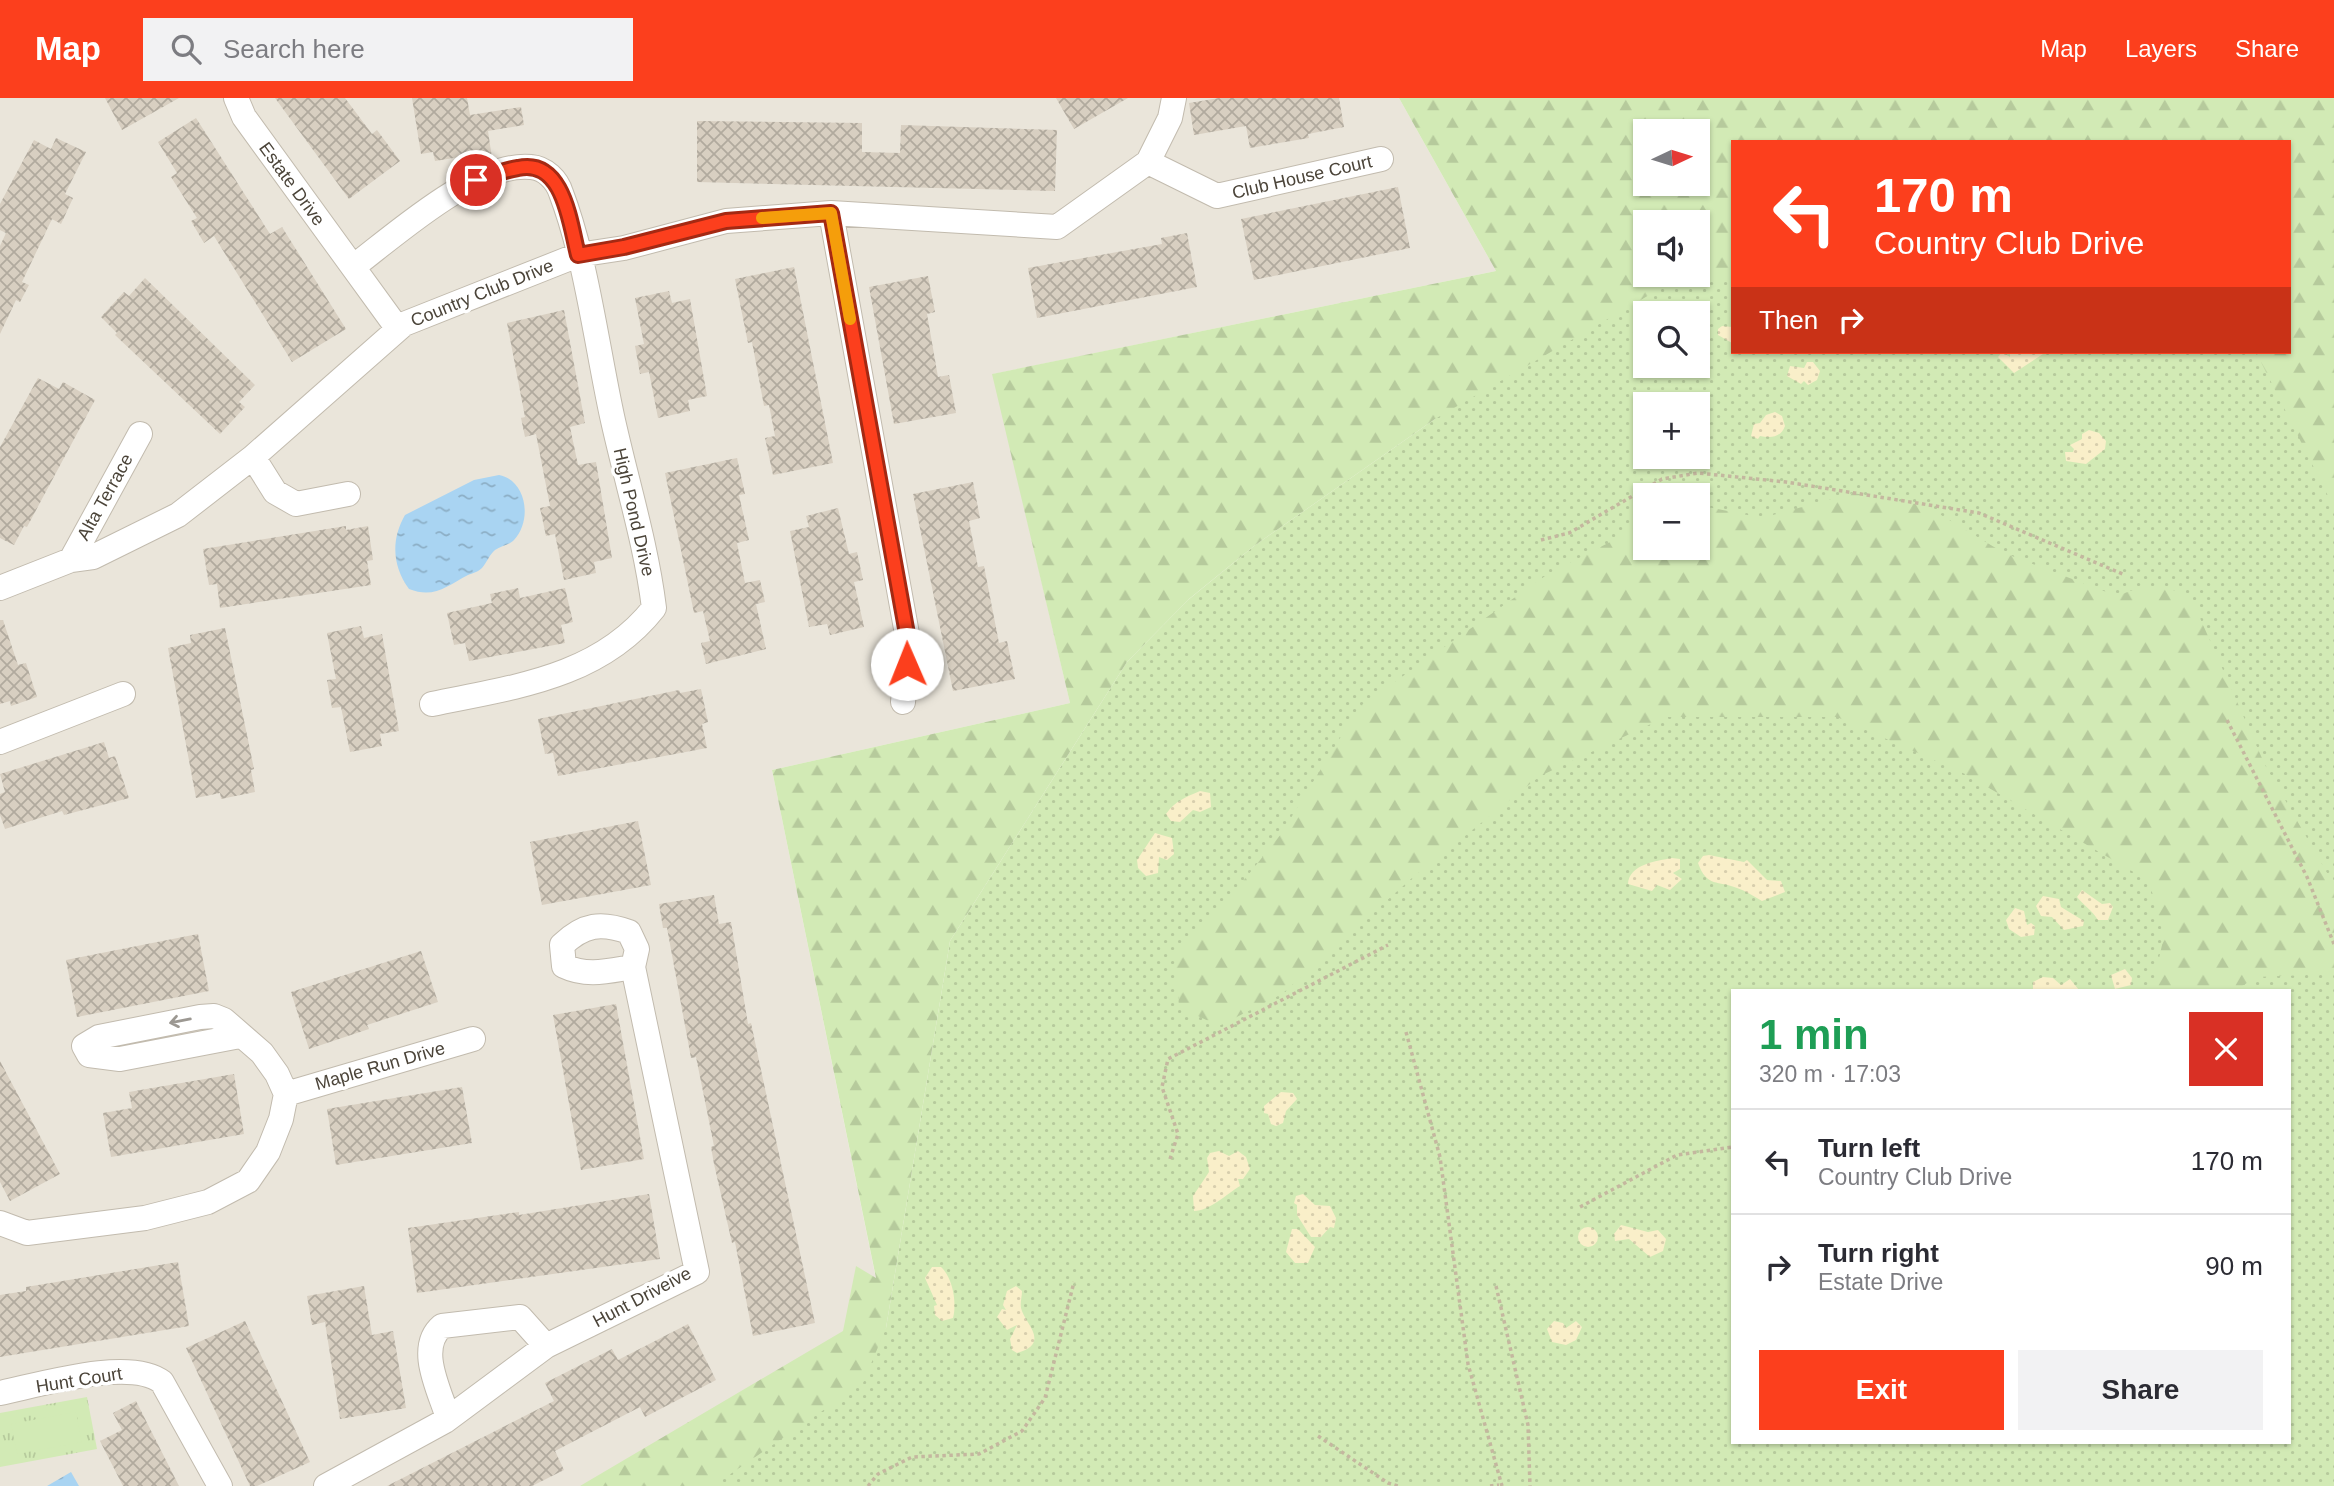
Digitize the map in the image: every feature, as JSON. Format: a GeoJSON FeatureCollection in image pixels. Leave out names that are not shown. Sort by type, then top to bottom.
{"type":"FeatureCollection","features":[{"type":"Feature","properties":{"kind":"street","name":"Estate Drive"},"geometry":{"type":"LineString","coordinates":[[236,98],[244,117],[398,329]]}},
{"type":"Feature","properties":{"kind":"street"},"geometry":{"type":"LineString","coordinates":[[1148,162],[1170,118],[1174,98]]}},
{"type":"Feature","properties":{"kind":"street","name":"Club House Court"},"geometry":{"type":"LineString","coordinates":[[1148,162],[1217,196],[1381,159]]}},
{"type":"Feature","properties":{"kind":"street","name":"Country Club Drive"},"geometry":{"type":"LineString","coordinates":[[0,588],[71,560],[93,557],[178,516],[253,457],[404,324],[578,255],[624,247],[726,221],[831,213],[1057,227],[1148,162]]}},
{"type":"Feature","properties":{"kind":"street"},"geometry":{"type":"LineString","coordinates":[[353,267],[455,190],[519,167],[533,167],[548,174],[561,191],[578,255]]}},
{"type":"Feature","properties":{"kind":"street"},"geometry":{"type":"LineString","coordinates":[[831,213],[909,645],[902,702]]}},
{"type":"Feature","properties":{"kind":"street","name":"High Pond Drive"},"geometry":{"type":"LineString","coordinates":[[432,704],[543,681],[590,663],[635,631],[653,608],[649,565],[620,453],[578,255]]}},
{"type":"Feature","properties":{"kind":"street","name":"Alta Terrace"},"geometry":{"type":"LineString","coordinates":[[71,560],[140,434]]}},
{"type":"Feature","properties":{"kind":"street"},"geometry":{"type":"LineString","coordinates":[[253,457],[275,492],[296,504],[348,494]]}},
{"type":"Feature","properties":{"kind":"street"},"geometry":{"type":"LineString","coordinates":[[0,742],[122,694]]}},
{"type":"Feature","properties":{"kind":"street","name":"Hunt Driveive"},"geometry":{"type":"LineString","coordinates":[[326,1486],[448,1418],[546,1346],[697,1272],[633,967]]}},
{"type":"Feature","properties":{"kind":"street"},"geometry":{"type":"LineString","coordinates":[[0,1223],[27,1233],[145,1218],[208,1202],[248,1181],[268,1152],[281,1119],[286,1094],[277,1074],[262,1053],[224,1020],[214,1016],[200,1017],[90,1039],[84,1046],[89,1055],[120,1059],[240,1036]]}},
{"type":"Feature","properties":{"kind":"street","name":"Maple Run Drive"},"geometry":{"type":"LineString","coordinates":[[286,1094],[473,1039]]}},
{"type":"Feature","properties":{"kind":"street"},"geometry":{"type":"LineString","coordinates":[[448,1418],[429,1346],[435,1332],[442,1326],[520,1317],[546,1346]]}},
{"type":"Feature","properties":{"kind":"street","name":"Hunt Court"},"geometry":{"type":"LineString","coordinates":[[0,1393],[72,1378],[138,1371],[152,1374],[162,1382],[220,1486]]}},
{"type":"Feature","properties":{"kind":"path"},"geometry":{"type":"LineString","coordinates":[[1541,540],[1569,533],[1661,479],[1698,473],[1786,482],[1979,513],[2125,575]]}},
{"type":"Feature","properties":{"kind":"path"},"geometry":{"type":"LineString","coordinates":[[2227,720],[2307,877],[2334,944]]}},
{"type":"Feature","properties":{"kind":"path"},"geometry":{"type":"LineString","coordinates":[[1170,1159],[1178,1134],[1162,1087],[1168,1059],[1388,945]]}},
{"type":"Feature","properties":{"kind":"path"},"geometry":{"type":"LineString","coordinates":[[1406,1032],[1440,1157],[1468,1364],[1500,1485],[1490,1486]]}},
{"type":"Feature","properties":{"kind":"path"},"geometry":{"type":"LineString","coordinates":[[1580,1207],[1677,1155],[1731,1147]]}},
{"type":"Feature","properties":{"kind":"path"},"geometry":{"type":"LineString","coordinates":[[868,1486],[878,1474],[912,1457],[979,1454],[1022,1431],[1045,1398],[1074,1282]]}},
{"type":"Feature","properties":{"kind":"path"},"geometry":{"type":"LineString","coordinates":[[1496,1286],[1528,1426],[1530,1486]]}},
{"type":"Feature","properties":{"kind":"path"},"geometry":{"type":"LineString","coordinates":[[1318,1436],[1388,1483],[1398,1486]]}},
{"type":"Feature","properties":{"kind":"shaded area"},"geometry":{"type":"Polygon","coordinates":[[[0,98],[1399,98],[1496,271],[993,374],[1070,703],[772,770],[886,1328],[608,1486],[0,1486],[0,98]]]}},
{"type":"Feature","properties":{"kind":"green space"},"geometry":{"type":"Polygon","coordinates":[[[1399,98],[2334,98],[2334,508],[2257,354],[2291,354],[2291,140],[1731,140],[1731,279],[1710,282],[1710,210],[1633,210],[1633,287],[1663,287],[1639,301],[1633,301],[1633,304],[1435,419],[1254,546],[1189,599],[1127,662],[950,941],[886,1328],[863,1383],[713,1486],[580,1486],[843,1331],[856,1266],[876,1278],[772,770],[1070,703],[992,374],[1496,271],[1399,98]]]}},
{"type":"Feature","properties":{"kind":"green space"},"geometry":{"type":"Polygon","coordinates":[[[1731,193],[1731,354],[2291,354],[2291,352],[2334,347],[2334,1486],[625,1486],[886,1328],[950,941],[1127,662],[1188,600],[1254,546],[1435,419],[1496,271],[1633,226],[1633,287],[1710,287],[1710,210],[1681,210],[1731,193]]]}},
{"type":"Feature","properties":{"kind":"green space"},"geometry":{"type":"Polygon","coordinates":[[[1853,493],[1926,506],[2004,553],[2117,596],[2146,585],[2183,592],[2196,609],[2265,765],[2334,885],[2334,974],[2256,977],[2238,989],[2152,989],[2164,936],[2149,881],[1965,774],[1837,717],[1666,717],[1540,776],[1412,878],[1282,994],[1219,1026],[1179,1007],[1175,951],[1211,921],[1281,834],[1359,707],[1548,574],[1633,530],[1633,560],[1710,560],[1710,507],[1762,518],[1853,493]]]}},
{"type":"Feature","properties":{"kind":"green space"},"geometry":{"type":"Polygon","coordinates":[[[87,1397],[97,1449],[0,1467],[0,1413],[87,1397]]]}},
{"type":"Feature","properties":{"kind":"green space"},"geometry":{"type":"Polygon","coordinates":[[[76,1412],[82,1442],[17,1454],[11,1424],[76,1412]]]}},
{"type":"Feature","properties":{"kind":"sand"},"geometry":{"type":"Polygon","coordinates":[[[1722,326],[1731,327],[1731,342],[1718,335],[1718,329],[1722,326]]]}},
{"type":"Feature","properties":{"kind":"sand"},"geometry":{"type":"Polygon","coordinates":[[[2000,354],[2010,357],[2010,354],[2043,354],[2014,373],[1998,357],[2000,354]]]}},
{"type":"Feature","properties":{"kind":"sand"},"geometry":{"type":"Polygon","coordinates":[[[1807,362],[1813,362],[1820,371],[1817,380],[1808,385],[1804,381],[1801,384],[1787,376],[1790,366],[1804,368],[1807,362]]]}},
{"type":"Feature","properties":{"kind":"sand"},"geometry":{"type":"Polygon","coordinates":[[[1775,412],[1782,416],[1785,426],[1781,433],[1771,437],[1760,436],[1758,439],[1751,436],[1754,424],[1760,423],[1766,415],[1775,412]]]}},
{"type":"Feature","properties":{"kind":"sand"},"geometry":{"type":"Polygon","coordinates":[[[2089,430],[2099,433],[2106,441],[2105,449],[2086,464],[2066,461],[2065,452],[2073,452],[2074,449],[2070,445],[2082,439],[2082,434],[2089,430]]]}},
{"type":"Feature","properties":{"kind":"sand"},"geometry":{"type":"Polygon","coordinates":[[[1200,791],[1210,793],[1211,807],[1200,812],[1193,810],[1180,822],[1171,821],[1166,814],[1169,810],[1181,800],[1200,791]]]}},
{"type":"Feature","properties":{"kind":"sand"},"geometry":{"type":"Polygon","coordinates":[[[1155,833],[1172,838],[1174,854],[1167,860],[1159,857],[1158,873],[1146,876],[1138,868],[1137,860],[1155,833]]]}},
{"type":"Feature","properties":{"kind":"sand"},"geometry":{"type":"Polygon","coordinates":[[[1703,856],[1744,862],[1747,860],[1767,880],[1781,881],[1785,892],[1762,901],[1740,889],[1709,880],[1698,863],[1703,856]]]}},
{"type":"Feature","properties":{"kind":"sand"},"geometry":{"type":"Polygon","coordinates":[[[1672,858],[1680,859],[1680,869],[1673,873],[1682,879],[1670,890],[1657,885],[1652,891],[1628,884],[1633,872],[1638,868],[1672,858]]]}},
{"type":"Feature","properties":{"kind":"sand"},"geometry":{"type":"Polygon","coordinates":[[[2082,890],[2102,904],[2110,903],[2113,907],[2108,920],[2098,920],[2077,897],[2082,890]]]}},
{"type":"Feature","properties":{"kind":"sand"},"geometry":{"type":"Polygon","coordinates":[[[2043,896],[2059,899],[2061,907],[2084,921],[2083,926],[2064,930],[2052,917],[2041,916],[2036,906],[2043,896]]]}},
{"type":"Feature","properties":{"kind":"sand"},"geometry":{"type":"Polygon","coordinates":[[[2015,908],[2024,911],[2027,925],[2031,923],[2035,926],[2034,935],[2021,937],[2009,929],[2006,920],[2015,908]]]}},
{"type":"Feature","properties":{"kind":"sand"},"geometry":{"type":"Polygon","coordinates":[[[2125,969],[2132,978],[2131,985],[2115,989],[2111,975],[2125,969]]]}},
{"type":"Feature","properties":{"kind":"sand"},"geometry":{"type":"Polygon","coordinates":[[[2043,977],[2053,978],[2061,985],[2070,979],[2078,989],[2033,989],[2033,982],[2043,977]]]}},
{"type":"Feature","properties":{"kind":"sand"},"geometry":{"type":"Polygon","coordinates":[[[1281,1092],[1293,1093],[1297,1099],[1286,1111],[1283,1123],[1276,1126],[1271,1124],[1268,1114],[1264,1113],[1264,1106],[1281,1092]]]}},
{"type":"Feature","properties":{"kind":"sand"},"geometry":{"type":"Polygon","coordinates":[[[1219,1151],[1229,1156],[1238,1151],[1246,1157],[1250,1169],[1243,1179],[1238,1179],[1240,1186],[1212,1205],[1194,1211],[1193,1196],[1209,1172],[1207,1158],[1210,1153],[1219,1151]]]}},
{"type":"Feature","properties":{"kind":"sand"},"geometry":{"type":"Polygon","coordinates":[[[1303,1194],[1315,1205],[1330,1206],[1336,1218],[1334,1228],[1330,1227],[1321,1237],[1311,1237],[1297,1215],[1297,1205],[1294,1203],[1296,1196],[1303,1194]]]}},
{"type":"Feature","properties":{"kind":"sand"},"geometry":{"type":"Polygon","coordinates":[[[1621,1225],[1648,1232],[1658,1230],[1666,1239],[1663,1251],[1650,1257],[1629,1239],[1615,1241],[1614,1234],[1621,1225]]]}},
{"type":"Feature","properties":{"kind":"sand"},"geometry":{"type":"Polygon","coordinates":[[[1584,1227],[1592,1227],[1598,1237],[1592,1247],[1584,1247],[1578,1241],[1578,1233],[1584,1227]]]}},
{"type":"Feature","properties":{"kind":"sand"},"geometry":{"type":"Polygon","coordinates":[[[1292,1229],[1298,1229],[1315,1247],[1308,1263],[1295,1263],[1286,1252],[1292,1229]]]}},
{"type":"Feature","properties":{"kind":"sand"},"geometry":{"type":"Polygon","coordinates":[[[932,1267],[941,1267],[951,1284],[954,1298],[953,1318],[942,1321],[935,1315],[934,1306],[937,1305],[925,1278],[932,1267]]]}},
{"type":"Feature","properties":{"kind":"sand"},"geometry":{"type":"Polygon","coordinates":[[[1016,1286],[1022,1291],[1021,1308],[1034,1338],[1033,1344],[1017,1353],[1012,1350],[1010,1339],[1017,1325],[1007,1330],[997,1317],[1002,1309],[1006,1310],[1003,1305],[1007,1291],[1016,1286]]]}},
{"type":"Feature","properties":{"kind":"sand"},"geometry":{"type":"Polygon","coordinates":[[[1554,1321],[1563,1323],[1566,1328],[1576,1321],[1582,1327],[1576,1340],[1566,1345],[1552,1342],[1547,1329],[1554,1321]]]}},
{"type":"Feature","properties":{"kind":"water"},"geometry":{"type":"Polygon","coordinates":[[[499,475],[515,484],[524,502],[523,522],[514,540],[495,550],[480,569],[447,587],[426,593],[409,589],[399,571],[395,552],[397,533],[405,515],[474,480],[499,475]]]}},
{"type":"Feature","properties":{"kind":"water"},"geometry":{"type":"Polygon","coordinates":[[[71,1472],[79,1486],[47,1486],[71,1472]]]}},
{"type":"Feature","properties":{"kind":"building"},"geometry":{"type":"Polygon","coordinates":[[[105,98],[179,98],[122,130],[105,98]]]}},
{"type":"Feature","properties":{"kind":"building"},"geometry":{"type":"Polygon","coordinates":[[[275,98],[345,98],[372,134],[377,130],[400,161],[349,199],[275,98]]]}},
{"type":"Feature","properties":{"kind":"building"},"geometry":{"type":"Polygon","coordinates":[[[412,98],[467,98],[470,115],[521,107],[524,125],[488,131],[492,158],[468,168],[466,156],[435,161],[433,152],[421,154],[412,98]]]}},
{"type":"Feature","properties":{"kind":"building"},"geometry":{"type":"Polygon","coordinates":[[[1056,98],[1128,98],[1074,129],[1056,98]]]}},
{"type":"Feature","properties":{"kind":"building"},"geometry":{"type":"Polygon","coordinates":[[[1219,98],[1339,98],[1344,127],[1308,134],[1309,138],[1250,148],[1246,126],[1194,135],[1189,103],[1219,98]]]}},
{"type":"Feature","properties":{"kind":"building"},"geometry":{"type":"Polygon","coordinates":[[[196,118],[270,234],[282,227],[346,329],[292,362],[214,236],[204,243],[191,221],[197,218],[171,177],[177,173],[158,142],[196,118]]]}},
{"type":"Feature","properties":{"kind":"building"},"geometry":{"type":"Polygon","coordinates":[[[697,121],[862,123],[862,152],[900,153],[901,125],[1057,130],[1055,191],[697,182],[697,121]]]}},
{"type":"Feature","properties":{"kind":"building"},"geometry":{"type":"Polygon","coordinates":[[[56,138],[86,152],[65,194],[73,198],[61,224],[52,219],[22,282],[29,285],[20,302],[16,300],[0,334],[0,246],[6,233],[0,230],[0,204],[34,140],[51,149],[56,138]]]}},
{"type":"Feature","properties":{"kind":"building"},"geometry":{"type":"Polygon","coordinates":[[[1398,187],[1410,248],[1254,280],[1241,219],[1398,187]]]}},
{"type":"Feature","properties":{"kind":"building"},"geometry":{"type":"Polygon","coordinates":[[[1187,233],[1197,287],[1037,318],[1028,268],[1162,244],[1161,238],[1187,233]]]}},
{"type":"Feature","properties":{"kind":"building"},"geometry":{"type":"Polygon","coordinates":[[[794,267],[833,463],[773,475],[765,438],[775,436],[769,405],[764,406],[752,342],[748,343],[735,279],[794,267]]]}},
{"type":"Feature","properties":{"kind":"building"},"geometry":{"type":"Polygon","coordinates":[[[928,276],[935,312],[927,314],[938,377],[949,375],[956,413],[894,424],[869,287],[928,276]]]}},
{"type":"Feature","properties":{"kind":"building"},"geometry":{"type":"Polygon","coordinates":[[[145,278],[255,385],[239,402],[245,407],[220,434],[115,335],[117,333],[101,317],[124,292],[129,296],[145,278]]]}},
{"type":"Feature","properties":{"kind":"building"},"geometry":{"type":"Polygon","coordinates":[[[669,291],[672,303],[690,299],[707,396],[688,400],[690,411],[658,418],[649,372],[640,374],[635,346],[644,344],[635,298],[669,291]]]}},
{"type":"Feature","properties":{"kind":"building"},"geometry":{"type":"Polygon","coordinates":[[[564,310],[585,423],[570,427],[578,465],[596,462],[612,558],[594,562],[596,573],[564,580],[555,534],[546,536],[540,508],[550,506],[536,434],[525,437],[521,418],[525,417],[507,323],[564,310]]]}},
{"type":"Feature","properties":{"kind":"building"},"geometry":{"type":"Polygon","coordinates":[[[38,378],[59,389],[63,382],[95,400],[27,527],[24,526],[14,545],[0,538],[0,447],[38,378]]]}},
{"type":"Feature","properties":{"kind":"building"},"geometry":{"type":"Polygon","coordinates":[[[737,458],[745,494],[739,495],[749,540],[737,543],[745,583],[760,580],[765,602],[756,604],[766,649],[706,664],[701,643],[710,641],[703,611],[694,613],[665,473],[737,458]]]}},
{"type":"Feature","properties":{"kind":"building"},"geometry":{"type":"Polygon","coordinates":[[[973,482],[980,518],[969,521],[978,567],[984,566],[999,643],[1007,641],[1015,679],[953,691],[913,494],[973,482]]]}},
{"type":"Feature","properties":{"kind":"building"},"geometry":{"type":"Polygon","coordinates":[[[838,508],[849,554],[857,552],[863,580],[854,582],[864,627],[830,635],[827,624],[809,627],[790,531],[809,527],[806,516],[838,508]]]}},
{"type":"Feature","properties":{"kind":"building"},"geometry":{"type":"Polygon","coordinates":[[[346,526],[346,530],[368,526],[373,560],[367,561],[371,585],[220,608],[217,584],[209,585],[203,549],[346,526]]]}},
{"type":"Feature","properties":{"kind":"building"},"geometry":{"type":"Polygon","coordinates":[[[518,588],[520,598],[565,588],[573,622],[561,625],[565,643],[469,661],[465,643],[454,645],[447,613],[492,603],[490,594],[518,588]]]}},
{"type":"Feature","properties":{"kind":"building"},"geometry":{"type":"Polygon","coordinates":[[[0,620],[3,620],[18,665],[26,663],[37,697],[11,706],[10,701],[0,704],[0,620]]]}},
{"type":"Feature","properties":{"kind":"building"},"geometry":{"type":"Polygon","coordinates":[[[361,626],[364,638],[382,634],[399,731],[380,734],[382,746],[350,752],[341,707],[332,708],[327,680],[336,679],[327,633],[361,626]]]}},
{"type":"Feature","properties":{"kind":"building"},"geometry":{"type":"Polygon","coordinates":[[[225,628],[254,769],[251,770],[255,792],[221,799],[220,793],[196,798],[168,648],[191,643],[190,635],[225,628]]]}},
{"type":"Feature","properties":{"kind":"building"},"geometry":{"type":"Polygon","coordinates":[[[701,689],[708,722],[702,724],[707,748],[558,776],[553,753],[545,754],[538,719],[679,690],[680,693],[701,689]]]}},
{"type":"Feature","properties":{"kind":"building"},"geometry":{"type":"Polygon","coordinates":[[[104,742],[109,758],[115,756],[129,798],[64,815],[62,811],[5,829],[0,815],[0,794],[5,792],[0,774],[104,742]]]}},
{"type":"Feature","properties":{"kind":"building"},"geometry":{"type":"Polygon","coordinates":[[[638,821],[651,885],[542,905],[530,842],[638,821]]]}},
{"type":"Feature","properties":{"kind":"building"},"geometry":{"type":"Polygon","coordinates":[[[714,895],[719,924],[731,922],[748,1024],[751,1023],[815,1323],[753,1336],[735,1242],[732,1243],[714,1164],[711,1147],[714,1146],[696,1057],[691,1058],[667,928],[663,928],[659,904],[714,895]]]}},
{"type":"Feature","properties":{"kind":"building"},"geometry":{"type":"Polygon","coordinates":[[[198,934],[209,991],[77,1017],[66,960],[198,934]]]}},
{"type":"Feature","properties":{"kind":"building"},"geometry":{"type":"Polygon","coordinates":[[[421,951],[438,1002],[367,1025],[369,1029],[309,1049],[291,992],[421,951]]]}},
{"type":"Feature","properties":{"kind":"building"},"geometry":{"type":"Polygon","coordinates":[[[616,1004],[644,1159],[581,1170],[553,1015],[616,1004]]]}},
{"type":"Feature","properties":{"kind":"building"},"geometry":{"type":"Polygon","coordinates":[[[0,1061],[60,1174],[10,1201],[0,1182],[0,1061]]]}},
{"type":"Feature","properties":{"kind":"building"},"geometry":{"type":"Polygon","coordinates":[[[234,1074],[244,1134],[111,1157],[103,1113],[132,1108],[129,1092],[234,1074]]]}},
{"type":"Feature","properties":{"kind":"building"},"geometry":{"type":"Polygon","coordinates":[[[462,1087],[472,1143],[336,1165],[327,1109],[462,1087]]]}},
{"type":"Feature","properties":{"kind":"building"},"geometry":{"type":"Polygon","coordinates":[[[649,1194],[660,1259],[417,1293],[408,1228],[519,1212],[519,1215],[649,1194]]]}},
{"type":"Feature","properties":{"kind":"building"},"geometry":{"type":"Polygon","coordinates":[[[178,1262],[189,1326],[0,1357],[0,1295],[26,1291],[26,1287],[178,1262]]]}},
{"type":"Feature","properties":{"kind":"building"},"geometry":{"type":"Polygon","coordinates":[[[364,1286],[372,1335],[393,1331],[406,1408],[340,1419],[325,1322],[312,1325],[307,1296],[364,1286]]]}},
{"type":"Feature","properties":{"kind":"building"},"geometry":{"type":"Polygon","coordinates":[[[245,1321],[310,1462],[257,1486],[250,1486],[186,1348],[245,1321]]]}},
{"type":"Feature","properties":{"kind":"building"},"geometry":{"type":"Polygon","coordinates":[[[688,1324],[716,1380],[645,1417],[640,1407],[555,1451],[564,1470],[532,1486],[387,1486],[554,1401],[545,1383],[612,1349],[618,1360],[688,1324]]]}},
{"type":"Feature","properties":{"kind":"building"},"geometry":{"type":"Polygon","coordinates":[[[136,1401],[179,1486],[123,1486],[100,1441],[122,1430],[113,1413],[136,1401]]]}},
{"type":"Feature","properties":{"kind":"slow traffic"},"geometry":{"type":"LineString","coordinates":[[762,218],[831,213],[850,319]]}},
{"type":"Feature","properties":{"kind":"route"},"geometry":{"type":"LineString","coordinates":[[476,180],[519,167],[533,167],[548,174],[561,191],[578,255],[624,247],[726,221],[831,213],[909,645],[907,664]]}}]}
